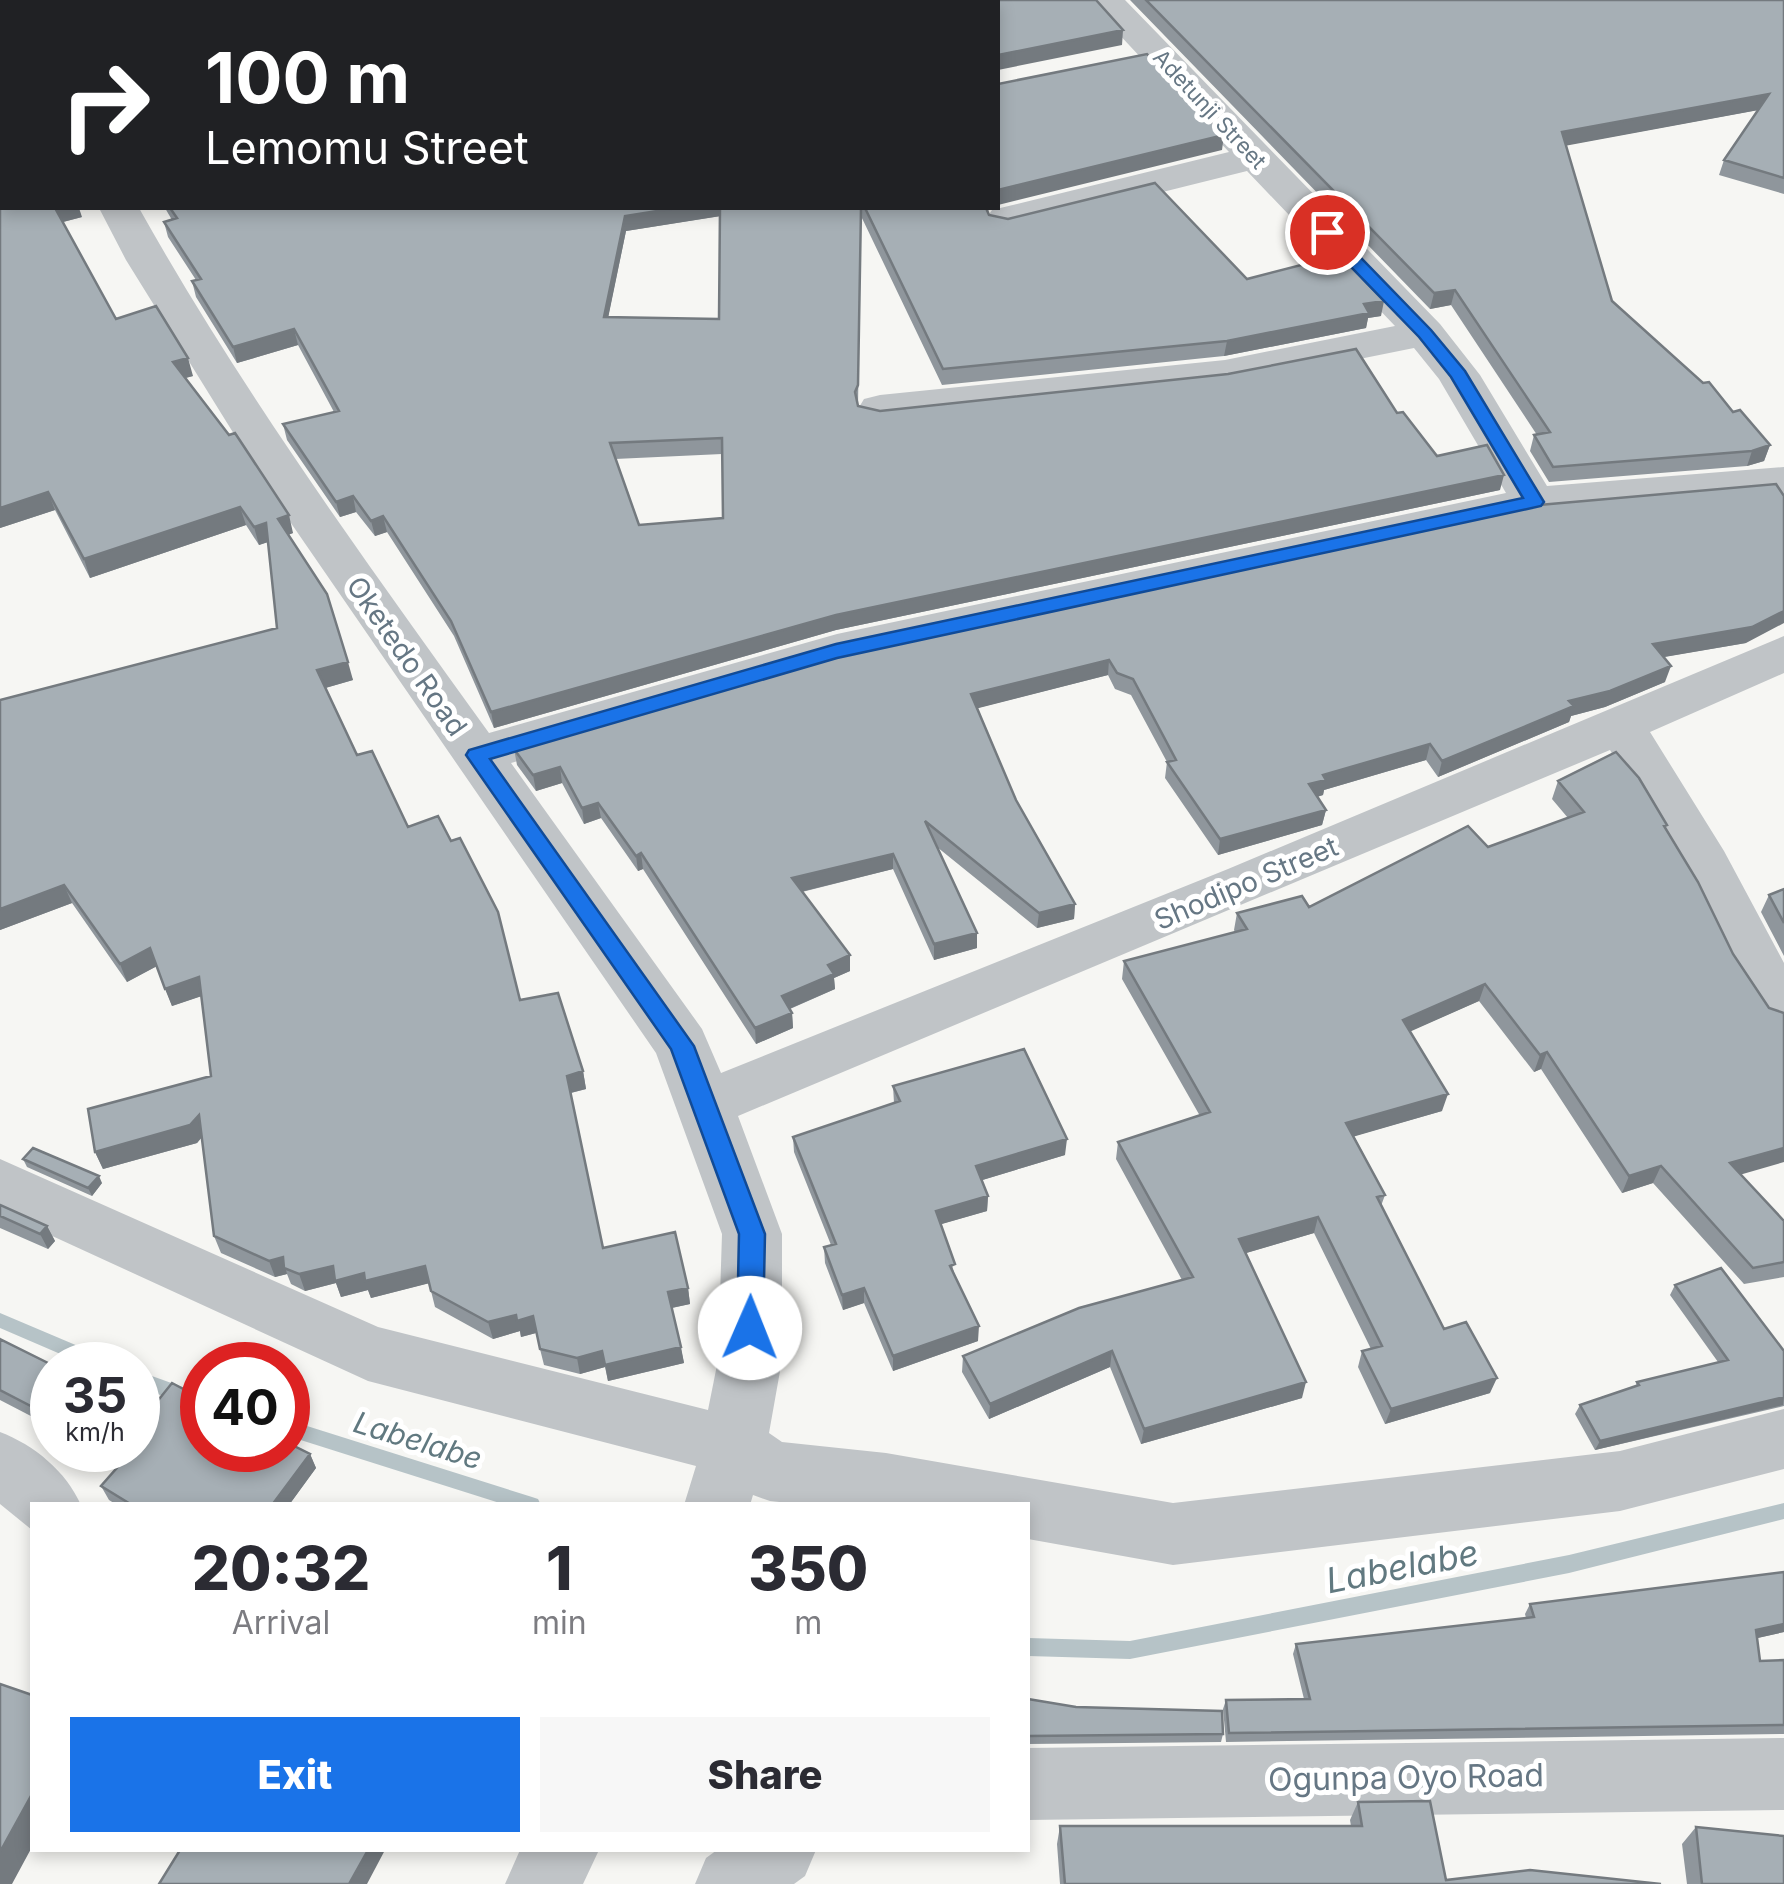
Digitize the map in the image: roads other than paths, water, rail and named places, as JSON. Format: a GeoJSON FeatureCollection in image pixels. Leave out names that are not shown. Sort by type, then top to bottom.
{"type":"FeatureCollection","features":[{"type":"Feature","properties":{"kind":"street","name":"Adetunji Street"},"geometry":{"type":"LineString","coordinates":[[1105,0],[1140,56],[1254,156],[1425,333],[1458,374],[1534,502]]}},
{"type":"Feature","properties":{"kind":"street"},"geometry":{"type":"LineString","coordinates":[[1006,219],[1254,156]]}},
{"type":"Feature","properties":{"kind":"street","name":"Oketedo Road"},"geometry":{"type":"LineString","coordinates":[[120,210],[147,260],[289,487],[682,1046],[752,1234],[750,1360],[725,1476]]}},
{"type":"Feature","properties":{"kind":"street"},"geometry":{"type":"LineString","coordinates":[[880,409],[1225,373],[1425,333]]}},
{"type":"Feature","properties":{"kind":"street"},"geometry":{"type":"LineString","coordinates":[[476,755],[836,651],[1534,502],[1784,481]]}},
{"type":"Feature","properties":{"kind":"street","name":"Shodipo Street"},"geometry":{"type":"LineString","coordinates":[[705,1104],[1102,944],[1621,726],[1784,653]]}},
{"type":"Feature","properties":{"kind":"street"},"geometry":{"type":"LineString","coordinates":[[1621,726],[1705,865],[1748,954],[1784,1007]]}},
{"type":"Feature","properties":{"kind":"street"},"geometry":{"type":"LineString","coordinates":[[0,1184],[368,1353],[725,1476],[770,1472],[886,1483],[993,1502]]}},
{"type":"Feature","properties":{"kind":"street"},"geometry":{"type":"LineString","coordinates":[[1030,1508],[1173,1534],[1620,1482],[1784,1439]]}},
{"type":"Feature","properties":{"kind":"street","name":"Ogunpa Oyo Road"},"geometry":{"type":"LineString","coordinates":[[1030,1784],[1784,1774]]}},
{"type":"Feature","properties":{"kind":"street"},"geometry":{"type":"LineString","coordinates":[[542,1884],[561,1852]]}},
{"type":"Feature","properties":{"kind":"street"},"geometry":{"type":"LineString","coordinates":[[732,1884],[777,1852]]}},
{"type":"Feature","properties":{"kind":"waterway","name":"Labelabe"},"geometry":{"type":"LineString","coordinates":[[0,1320],[51,1342]]}},
{"type":"Feature","properties":{"kind":"waterway","name":"Labelabe"},"geometry":{"type":"LineString","coordinates":[[160,1387],[180,1394]]}},
{"type":"Feature","properties":{"kind":"waterway","name":"Labelabe"},"geometry":{"type":"LineString","coordinates":[[310,1435],[522,1502]]}},
{"type":"Feature","properties":{"kind":"waterway","name":"Labelabe"},"geometry":{"type":"LineString","coordinates":[[1030,1647],[1130,1650],[1569,1564],[1784,1511]]}}]}
